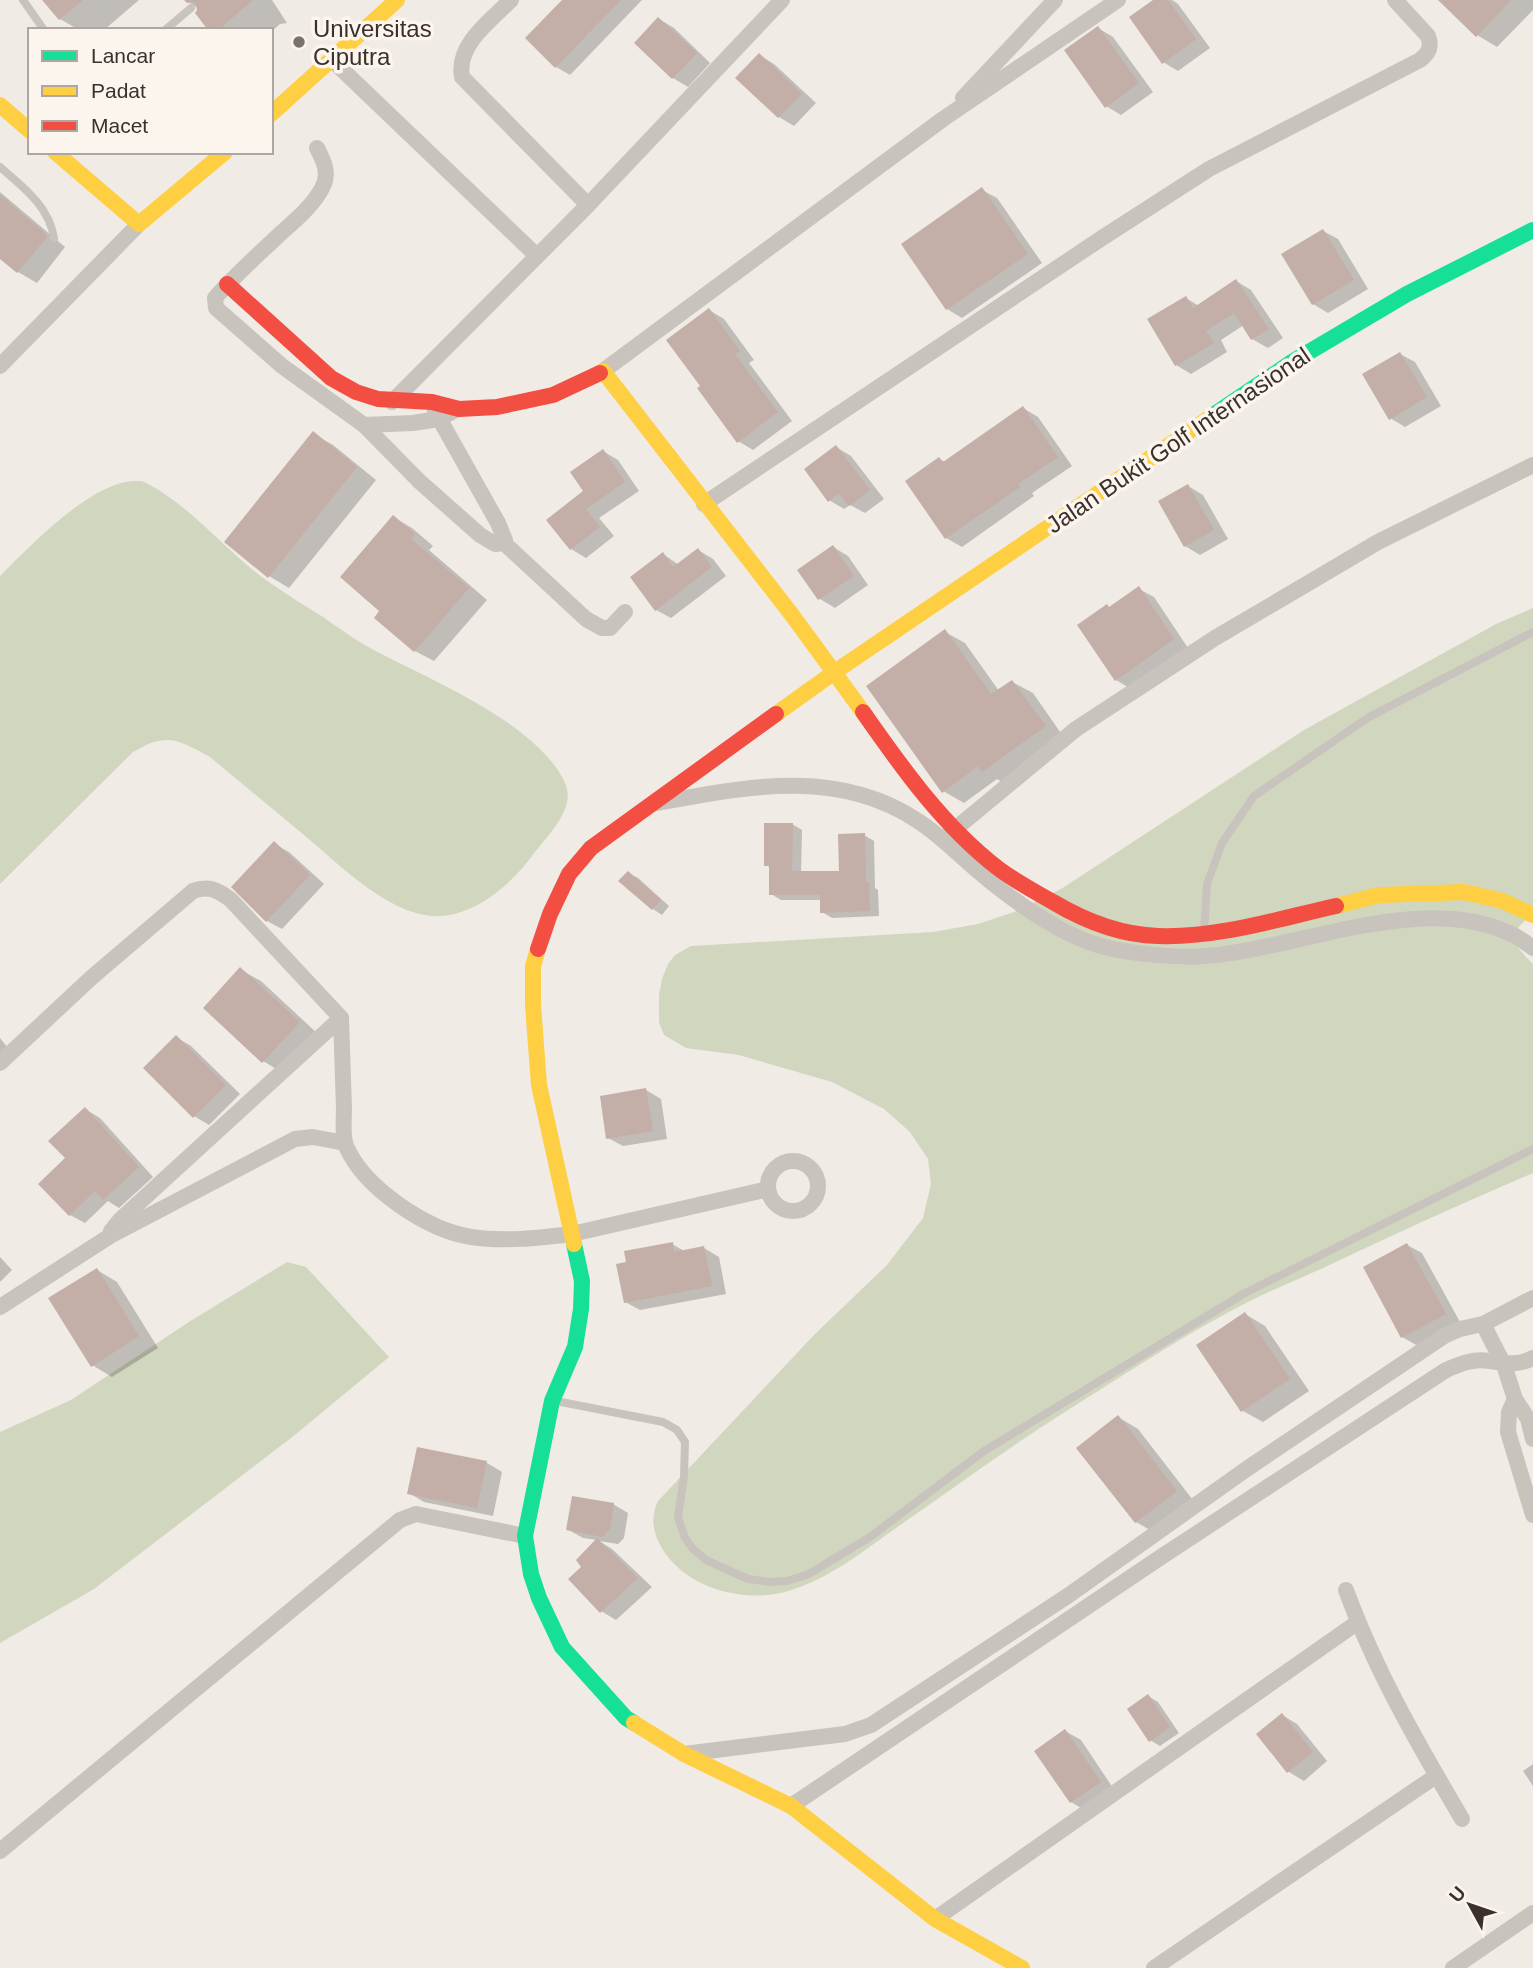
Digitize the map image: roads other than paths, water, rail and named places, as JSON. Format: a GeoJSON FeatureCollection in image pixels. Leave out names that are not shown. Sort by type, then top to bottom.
{"type":"FeatureCollection","features":[{"type":"Feature","properties":{"kind":"street"},"geometry":{"type":"LineString","coordinates":[[511,0],[465,48],[459,65],[462,78],[588,205]]}},
{"type":"Feature","properties":{"kind":"street"},"geometry":{"type":"LineString","coordinates":[[392,402],[588,205],[782,0]]}},
{"type":"Feature","properties":{"kind":"street"},"geometry":{"type":"LineString","coordinates":[[943,119],[1055,0]]}},
{"type":"Feature","properties":{"kind":"street"},"geometry":{"type":"LineString","coordinates":[[227,284],[331,378],[365,397],[392,402],[431,402],[457,409],[491,408],[529,402],[567,390],[603,371],[943,119],[1118,0]]}},
{"type":"Feature","properties":{"kind":"street"},"geometry":{"type":"LineString","coordinates":[[704,504],[1209,169],[1420,60],[1430,50],[1431,43],[1428,36],[1395,0]]}},
{"type":"Feature","properties":{"kind":"street"},"geometry":{"type":"LineString","coordinates":[[273,112],[394,1]]}},
{"type":"Feature","properties":{"kind":"street"},"geometry":{"type":"LineString","coordinates":[[332,60],[537,257]]}},
{"type":"Feature","properties":{"kind":"street"},"geometry":{"type":"LineString","coordinates":[[0,105],[28,129]]}},
{"type":"Feature","properties":{"kind":"street"},"geometry":{"type":"LineString","coordinates":[[317,148],[324,161],[324,184],[300,216],[227,284],[215,298],[216,308],[282,366],[364,425],[419,481],[472,528],[491,543],[504,543],[586,620],[597,626],[610,628],[625,612]]}},
{"type":"Feature","properties":{"kind":"street"},"geometry":{"type":"LineString","coordinates":[[57,154],[139,225]]}},
{"type":"Feature","properties":{"kind":"street"},"geometry":{"type":"LineString","coordinates":[[0,366],[139,225],[223,154]]}},
{"type":"Feature","properties":{"kind":"street","name":"Jalan Bukit Golf Internasional"},"geometry":{"type":"LineString","coordinates":[[525,1536],[552,1401],[575,1347],[582,1309],[582,1281],[539,1085],[533,1005],[533,966],[550,914],[569,874],[592,848],[836,671],[1292,362],[1407,294],[1533,230]]}},
{"type":"Feature","properties":{"kind":"street"},"geometry":{"type":"LineString","coordinates":[[603,371],[836,671],[854,702],[912,779],[956,828],[999,868],[1069,913],[1100,925],[1136,934],[1204,935],[1379,895],[1464,892],[1503,901],[1533,915]]}},
{"type":"Feature","properties":{"kind":"street"},"geometry":{"type":"LineString","coordinates":[[431,402],[498,523],[504,543]]}},
{"type":"Feature","properties":{"kind":"street"},"geometry":{"type":"LineString","coordinates":[[364,425],[439,419],[457,409]]}},
{"type":"Feature","properties":{"kind":"street"},"geometry":{"type":"LineString","coordinates":[[942,839],[1076,729],[1215,638],[1378,542],[1533,465]]}},
{"type":"Feature","properties":{"kind":"street"},"geometry":{"type":"LineString","coordinates":[[653,804],[730,790],[806,784],[826,786],[886,803],[919,821],[994,885],[1053,925],[1104,947],[1166,955],[1205,956],[1405,918],[1485,924],[1512,934],[1533,948]]}},
{"type":"Feature","properties":{"kind":"street"},"geometry":{"type":"LineString","coordinates":[[0,1063],[91,978],[192,891],[212,888],[232,900],[341,1018],[345,1143],[367,1177],[386,1195],[427,1222],[470,1237],[512,1239],[572,1234],[768,1189]]}},
{"type":"Feature","properties":{"kind":"street"},"geometry":{"type":"LineString","coordinates":[[110,1236],[120,1220],[341,1018]]}},
{"type":"Feature","properties":{"kind":"street"},"geometry":{"type":"LineString","coordinates":[[0,1307],[110,1236],[295,1139],[313,1137],[345,1143]]}},
{"type":"Feature","properties":{"kind":"street"},"geometry":{"type":"LineString","coordinates":[[684,1754],[845,1734],[871,1725],[1069,1595],[1248,1468],[1444,1336],[1460,1328],[1483,1324],[1533,1298]]}},
{"type":"Feature","properties":{"kind":"street"},"geometry":{"type":"LineString","coordinates":[[1483,1324],[1504,1365],[1515,1399],[1528,1419],[1533,1439]]}},
{"type":"Feature","properties":{"kind":"street"},"geometry":{"type":"LineString","coordinates":[[791,1806],[1161,1557],[1446,1370],[1466,1362],[1488,1360],[1504,1365],[1533,1359]]}},
{"type":"Feature","properties":{"kind":"street"},"geometry":{"type":"LineString","coordinates":[[1515,1399],[1508,1412],[1508,1432],[1533,1515]]}},
{"type":"Feature","properties":{"kind":"street"},"geometry":{"type":"LineString","coordinates":[[0,1851],[400,1520],[416,1514],[525,1536],[531,1574],[562,1647],[626,1718],[684,1754],[791,1806],[935,1919],[1022,1968]]}},
{"type":"Feature","properties":{"kind":"street"},"geometry":{"type":"LineString","coordinates":[[1346,1590],[1358,1622],[1405,1722],[1462,1819]]}},
{"type":"Feature","properties":{"kind":"street"},"geometry":{"type":"LineString","coordinates":[[935,1919],[1358,1622]]}},
{"type":"Feature","properties":{"kind":"street"},"geometry":{"type":"LineString","coordinates":[[1154,1968],[1436,1776]]}},
{"type":"Feature","properties":{"kind":"street"},"geometry":{"type":"LineString","coordinates":[[1453,1968],[1533,1913]]}},
{"type":"Feature","properties":{"kind":"lane"},"geometry":{"type":"LineString","coordinates":[[23,0],[43,28]]}},
{"type":"Feature","properties":{"kind":"lane"},"geometry":{"type":"LineString","coordinates":[[167,28],[191,8]]}},
{"type":"Feature","properties":{"kind":"lane"},"geometry":{"type":"LineString","coordinates":[[0,167],[34,197],[51,223],[54,238]]}},
{"type":"Feature","properties":{"kind":"lane"},"geometry":{"type":"LineString","coordinates":[[1205,956],[1207,884],[1210,874],[1222,843],[1254,796],[1368,717],[1533,632]]}},
{"type":"Feature","properties":{"kind":"lane"},"geometry":{"type":"LineString","coordinates":[[552,1401],[663,1422],[677,1430],[685,1442],[684,1476],[678,1517],[685,1538],[706,1560],[722,1569],[748,1578],[771,1582],[788,1581],[809,1574],[870,1537],[984,1451],[1245,1293],[1533,1149]]}},
{"type":"Feature","properties":{"kind":"place","name":"Universitas Ciputra"},"geometry":{"type":"Point","coordinates":[299,42]}}]}
